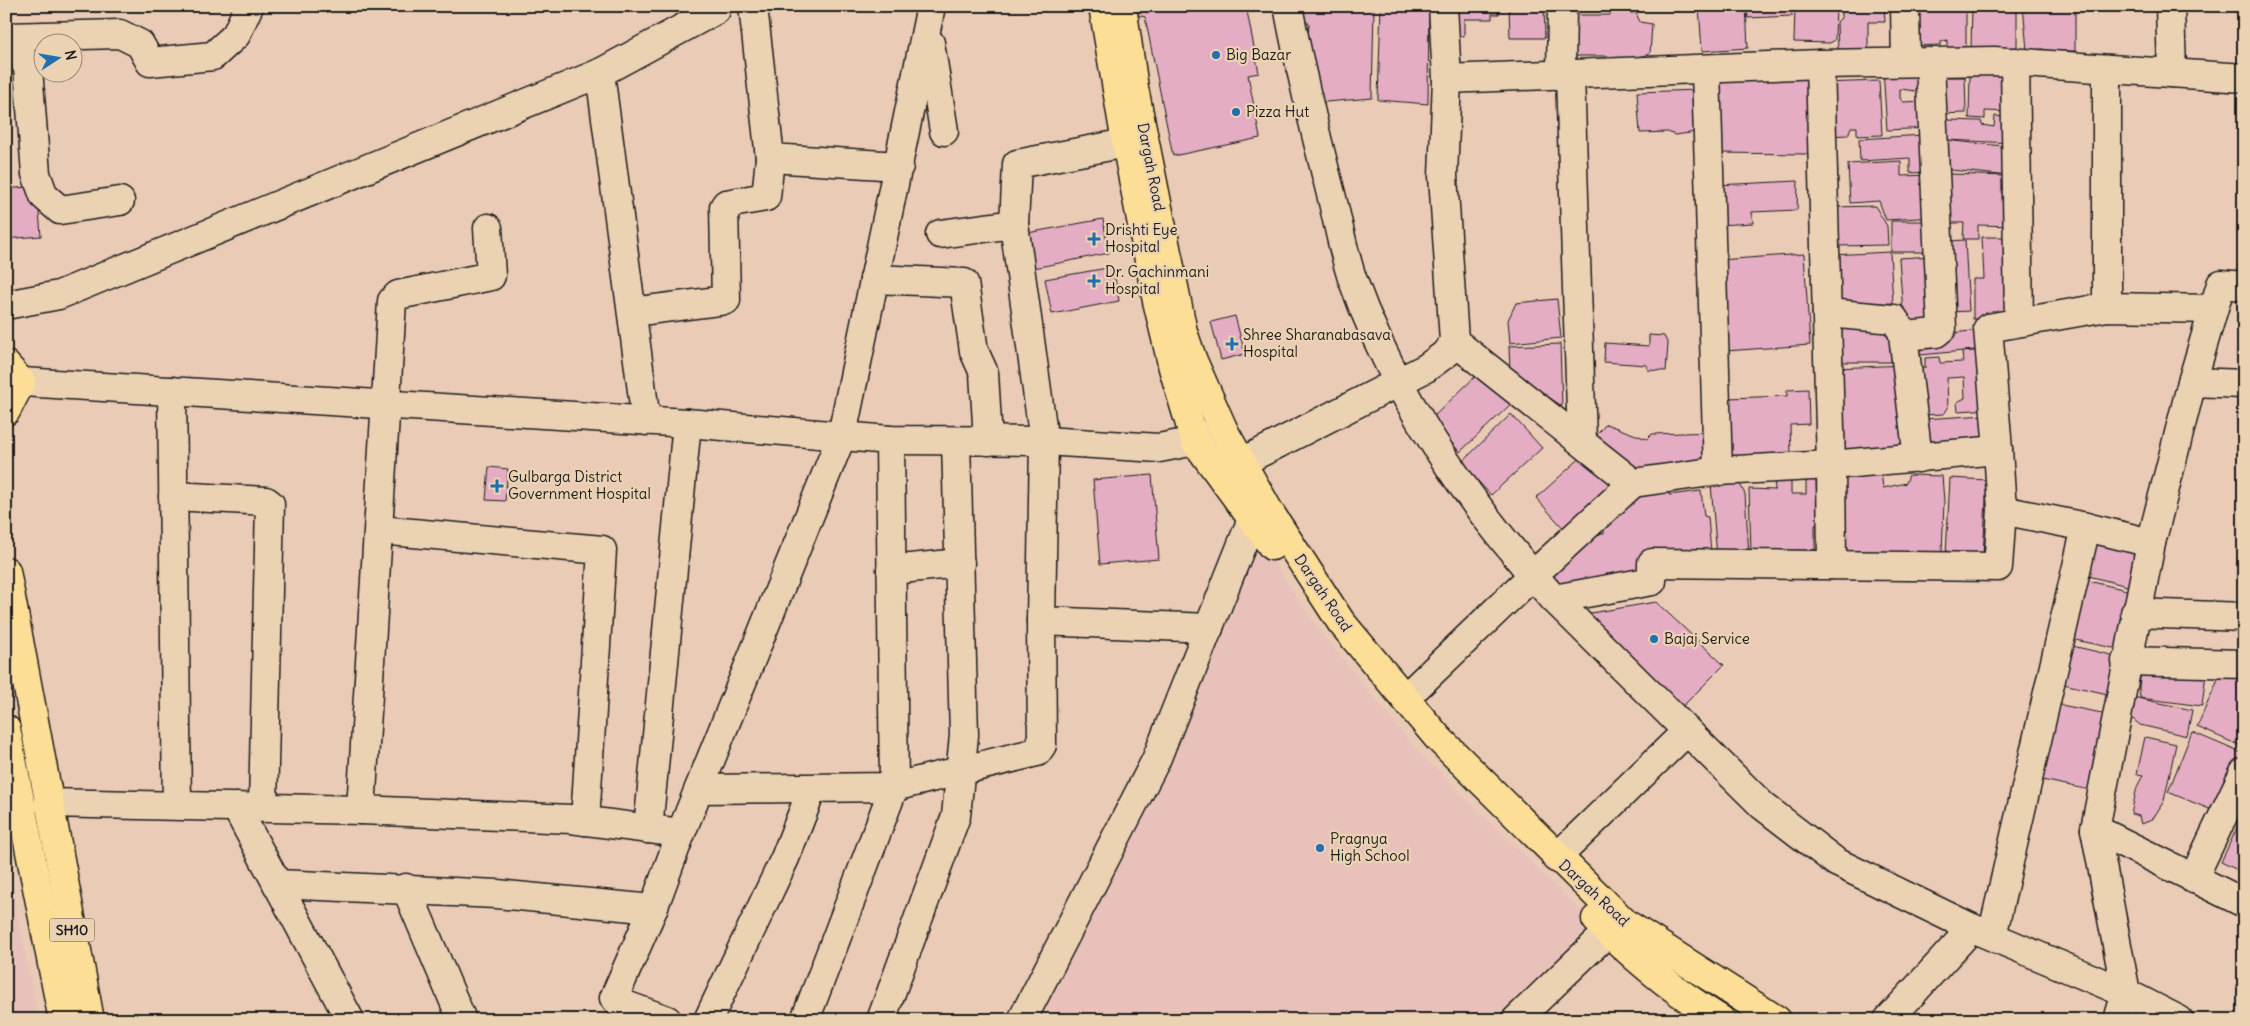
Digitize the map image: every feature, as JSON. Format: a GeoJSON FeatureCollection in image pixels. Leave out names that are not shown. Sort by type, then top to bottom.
{"type":"FeatureCollection","features":[{"type":"Feature","properties":{"kind":"main road","name":"Dargah Road"},"geometry":{"type":"LineString","coordinates":[[1103,6],[1126,143],[1157,302],[1195,440],[1332,636],[1414,736],[1608,932],[1682,996],[1721,1020]]}},
{"type":"Feature","properties":{"kind":"main road","name":"Dargah Road"},"geometry":{"type":"LineString","coordinates":[[1122,6],[1134,88],[1183,332],[1193,361],[1224,431],[1269,511],[1341,622],[1438,738],[1556,858],[1625,924],[1777,1020]]}},
{"type":"Feature","properties":{"kind":"main road"},"geometry":{"type":"LineString","coordinates":[[6,411],[11,376]]}},
{"type":"Feature","properties":{"kind":"main road","name":"SH10"},"geometry":{"type":"LineString","coordinates":[[6,571],[90,1020]]}},
{"type":"Feature","properties":{"kind":"main road","name":"SH10"},"geometry":{"type":"LineString","coordinates":[[6,729],[63,1020]]}},
{"type":"Feature","properties":{"kind":"street"},"geometry":{"type":"LineString","coordinates":[[8,37],[120,34],[140,44],[150,62],[213,56],[236,35],[249,6]]}},
{"type":"Feature","properties":{"kind":"street"},"geometry":{"type":"LineString","coordinates":[[6,305],[59,295],[600,73],[713,8],[746,6]]}},
{"type":"Feature","properties":{"kind":"street"},"geometry":{"type":"LineString","coordinates":[[632,312],[726,300],[724,207],[726,204],[766,197],[770,158],[753,6]]}},
{"type":"Feature","properties":{"kind":"street"},"geometry":{"type":"LineString","coordinates":[[1288,6],[1302,80],[1352,278],[1397,382],[1457,480],[1554,599],[1763,806],[1836,862],[1982,932],[2126,993],[2179,1020]]}},
{"type":"Feature","properties":{"kind":"street"},"geometry":{"type":"LineString","coordinates":[[1242,462],[1426,368],[1448,352],[1454,341],[1443,176],[1447,79],[1442,6]]}},
{"type":"Feature","properties":{"kind":"street"},"geometry":{"type":"LineString","coordinates":[[1562,6],[1582,441]]}},
{"type":"Feature","properties":{"kind":"street"},"geometry":{"type":"LineString","coordinates":[[1903,335],[1936,333],[1943,326],[1918,62],[1905,6]]}},
{"type":"Feature","properties":{"kind":"street"},"geometry":{"type":"LineString","coordinates":[[2170,6],[2172,73]]}},
{"type":"Feature","properties":{"kind":"street"},"geometry":{"type":"LineString","coordinates":[[930,15],[944,131]]}},
{"type":"Feature","properties":{"kind":"street"},"geometry":{"type":"LineString","coordinates":[[667,1020],[617,1002],[614,998],[653,909],[681,833],[842,435],[930,15]]}},
{"type":"Feature","properties":{"kind":"street"},"geometry":{"type":"LineString","coordinates":[[8,37],[28,68],[36,174],[44,196],[60,210],[120,201]]}},
{"type":"Feature","properties":{"kind":"street"},"geometry":{"type":"LineString","coordinates":[[1447,79],[1565,76],[1820,64],[1918,62],[2014,62],[2244,78]]}},
{"type":"Feature","properties":{"kind":"street"},"geometry":{"type":"LineString","coordinates":[[2014,62],[2019,322]]}},
{"type":"Feature","properties":{"kind":"street"},"geometry":{"type":"LineString","coordinates":[[1820,64],[1832,565]]}},
{"type":"Feature","properties":{"kind":"street"},"geometry":{"type":"LineString","coordinates":[[2107,69],[2107,307]]}},
{"type":"Feature","properties":{"kind":"street"},"geometry":{"type":"LineString","coordinates":[[1706,70],[1718,471]]}},
{"type":"Feature","properties":{"kind":"street"},"geometry":{"type":"LineString","coordinates":[[600,73],[646,421]]}},
{"type":"Feature","properties":{"kind":"street"},"geometry":{"type":"LineString","coordinates":[[699,789],[894,787],[1037,752],[1041,748],[1044,441],[1014,224],[1017,164],[1126,143]]}},
{"type":"Feature","properties":{"kind":"street"},"geometry":{"type":"LineString","coordinates":[[770,158],[899,166]]}},
{"type":"Feature","properties":{"kind":"street"},"geometry":{"type":"LineString","coordinates":[[940,234],[1014,224]]}},
{"type":"Feature","properties":{"kind":"street"},"geometry":{"type":"LineString","coordinates":[[361,810],[388,406],[393,299],[398,295],[491,276],[488,228]]}},
{"type":"Feature","properties":{"kind":"street"},"geometry":{"type":"LineString","coordinates":[[874,279],[964,283],[974,351],[984,373],[988,441]]}},
{"type":"Feature","properties":{"kind":"street"},"geometry":{"type":"LineString","coordinates":[[2118,1020],[2126,993],[2094,829],[2151,542],[2192,382],[2221,284],[2244,286]]}},
{"type":"Feature","properties":{"kind":"street"},"geometry":{"type":"LineString","coordinates":[[1554,599],[1652,581],[1652,563],[1998,567],[2002,510],[1988,328],[2107,307],[2213,309]]}},
{"type":"Feature","properties":{"kind":"street"},"geometry":{"type":"LineString","coordinates":[[1827,313],[1894,318],[1903,335],[1918,458]]}},
{"type":"Feature","properties":{"kind":"street"},"geometry":{"type":"LineString","coordinates":[[1454,341],[1633,483]]}},
{"type":"Feature","properties":{"kind":"street"},"geometry":{"type":"LineString","coordinates":[[11,376],[172,392],[687,423],[890,440],[1044,441],[1159,448],[1224,431]]}},
{"type":"Feature","properties":{"kind":"street"},"geometry":{"type":"LineString","coordinates":[[2192,382],[2244,384]]}},
{"type":"Feature","properties":{"kind":"street"},"geometry":{"type":"LineString","coordinates":[[172,392],[177,805]]}},
{"type":"Feature","properties":{"kind":"street"},"geometry":{"type":"LineString","coordinates":[[648,829],[687,423]]}},
{"type":"Feature","properties":{"kind":"street"},"geometry":{"type":"LineString","coordinates":[[805,1020],[894,787],[890,440]]}},
{"type":"Feature","properties":{"kind":"street"},"geometry":{"type":"LineString","coordinates":[[881,1020],[956,816],[964,735],[956,441]]}},
{"type":"Feature","properties":{"kind":"street"},"geometry":{"type":"LineString","coordinates":[[1405,698],[1533,575],[1633,483],[1718,471],[1831,465],[1998,450]]}},
{"type":"Feature","properties":{"kind":"street"},"geometry":{"type":"LineString","coordinates":[[173,496],[266,501],[270,504],[263,807]]}},
{"type":"Feature","properties":{"kind":"street"},"geometry":{"type":"LineString","coordinates":[[2002,510],[2151,542]]}},
{"type":"Feature","properties":{"kind":"street"},"geometry":{"type":"LineString","coordinates":[[1022,1020],[1156,760],[1252,519]]}},
{"type":"Feature","properties":{"kind":"street"},"geometry":{"type":"LineString","coordinates":[[1888,1020],[1982,932],[2086,527]]}},
{"type":"Feature","properties":{"kind":"street"},"geometry":{"type":"LineString","coordinates":[[380,530],[602,550],[585,821]]}},
{"type":"Feature","properties":{"kind":"street"},"geometry":{"type":"LineString","coordinates":[[892,570],[960,563]]}},
{"type":"Feature","properties":{"kind":"street"},"geometry":{"type":"LineString","coordinates":[[2136,613],[2244,617]]}},
{"type":"Feature","properties":{"kind":"street"},"geometry":{"type":"LineString","coordinates":[[1042,621],[1209,628]]}},
{"type":"Feature","properties":{"kind":"street"},"geometry":{"type":"LineString","coordinates":[[2126,662],[2244,664]]}},
{"type":"Feature","properties":{"kind":"street"},"geometry":{"type":"LineString","coordinates":[[1556,858],[1687,731]]}},
{"type":"Feature","properties":{"kind":"street"},"geometry":{"type":"LineString","coordinates":[[2193,879],[2244,772]]}},
{"type":"Feature","properties":{"kind":"street"},"geometry":{"type":"LineString","coordinates":[[708,1020],[786,858],[812,789]]}},
{"type":"Feature","properties":{"kind":"street"},"geometry":{"type":"LineString","coordinates":[[48,803],[361,810],[585,821],[681,833]]}},
{"type":"Feature","properties":{"kind":"street"},"geometry":{"type":"LineString","coordinates":[[236,806],[350,1020]]}},
{"type":"Feature","properties":{"kind":"street"},"geometry":{"type":"LineString","coordinates":[[2094,829],[2193,879],[2244,902]]}},
{"type":"Feature","properties":{"kind":"street"},"geometry":{"type":"LineString","coordinates":[[277,884],[406,888],[497,894],[653,909]]}},
{"type":"Feature","properties":{"kind":"street"},"geometry":{"type":"LineString","coordinates":[[406,888],[462,1020]]}},
{"type":"Feature","properties":{"kind":"street"},"geometry":{"type":"LineString","coordinates":[[1516,1020],[1608,932]]}},
{"type":"Feature","properties":{"kind":"shaded area","name":"Pragnya High School"},"geometry":{"type":"Polygon","coordinates":[[[1258,539],[1319,630],[1416,749],[1599,929],[1503,1020],[1033,1020],[1258,539]]]}},
{"type":"Feature","properties":{"kind":"shaded area"},"geometry":{"type":"Polygon","coordinates":[[[6,862],[39,1020],[6,1020],[6,862]]]}},
{"type":"Feature","properties":{"kind":"building"},"geometry":{"type":"Polygon","coordinates":[[[1129,6],[1246,6],[1259,73],[1248,75],[1260,138],[1173,156],[1145,17],[1137,15],[1129,6]]]}},
{"type":"Feature","properties":{"kind":"building"},"geometry":{"type":"Polygon","coordinates":[[[1302,6],[1374,6],[1372,98],[1314,103],[1307,51],[1309,23],[1300,19],[1302,6]]]}},
{"type":"Feature","properties":{"kind":"building"},"geometry":{"type":"Polygon","coordinates":[[[1381,6],[1429,6],[1428,104],[1378,100],[1381,6]]]}},
{"type":"Feature","properties":{"kind":"building"},"geometry":{"type":"Polygon","coordinates":[[[1445,6],[1499,6],[1499,14],[1492,14],[1492,19],[1464,19],[1464,36],[1445,36],[1445,6]]]}},
{"type":"Feature","properties":{"kind":"building"},"geometry":{"type":"Polygon","coordinates":[[[1509,6],[1544,6],[1545,38],[1510,38],[1509,6]]]}},
{"type":"Feature","properties":{"kind":"building"},"geometry":{"type":"Polygon","coordinates":[[[1699,6],[1746,6],[1748,48],[1702,51],[1699,6]]]}},
{"type":"Feature","properties":{"kind":"building"},"geometry":{"type":"Polygon","coordinates":[[[1747,6],[1791,6],[1792,16],[1748,18],[1747,6]]]}},
{"type":"Feature","properties":{"kind":"building"},"geometry":{"type":"Polygon","coordinates":[[[1795,6],[1836,6],[1835,40],[1830,43],[1794,42],[1795,6]]]}},
{"type":"Feature","properties":{"kind":"building"},"geometry":{"type":"Polygon","coordinates":[[[1841,6],[1884,6],[1885,22],[1868,22],[1868,49],[1838,49],[1837,22],[1841,18],[1841,6]]]}},
{"type":"Feature","properties":{"kind":"building"},"geometry":{"type":"Polygon","coordinates":[[[1912,6],[1966,6],[1966,51],[1947,50],[1947,40],[1941,42],[1941,45],[1913,46],[1912,6]]]}},
{"type":"Feature","properties":{"kind":"building"},"geometry":{"type":"Polygon","coordinates":[[[1972,6],[2017,6],[2017,52],[1987,47],[1986,49],[1971,49],[1972,6]]]}},
{"type":"Feature","properties":{"kind":"building"},"geometry":{"type":"Polygon","coordinates":[[[2023,6],[2075,6],[2075,51],[2027,50],[2023,6]]]}},
{"type":"Feature","properties":{"kind":"building"},"geometry":{"type":"Polygon","coordinates":[[[1610,13],[1636,13],[1640,22],[1652,24],[1650,54],[1613,63],[1609,56],[1565,56],[1566,15],[1610,15],[1610,13]]]}},
{"type":"Feature","properties":{"kind":"building"},"geometry":{"type":"Polygon","coordinates":[[[1926,68],[1924,96],[1916,91],[1900,89],[1900,98],[1903,102],[1926,101],[1929,128],[1887,130],[1883,69],[1926,68]]]}},
{"type":"Feature","properties":{"kind":"building"},"geometry":{"type":"Polygon","coordinates":[[[1995,68],[2012,73],[2011,112],[1985,111],[1985,119],[1969,118],[1970,74],[1993,75],[1995,68]]]}},
{"type":"Feature","properties":{"kind":"building"},"geometry":{"type":"Polygon","coordinates":[[[1937,72],[1947,72],[1947,77],[1965,77],[1966,113],[1938,114],[1937,72]]]}},
{"type":"Feature","properties":{"kind":"building"},"geometry":{"type":"Polygon","coordinates":[[[1811,75],[1808,154],[1715,153],[1717,77],[1811,75]]]}},
{"type":"Feature","properties":{"kind":"building"},"geometry":{"type":"Polygon","coordinates":[[[1879,81],[1882,135],[1857,136],[1857,127],[1851,127],[1848,135],[1826,136],[1823,83],[1879,81]]]}},
{"type":"Feature","properties":{"kind":"building"},"geometry":{"type":"Polygon","coordinates":[[[1701,90],[1704,131],[1675,135],[1668,132],[1640,133],[1637,92],[1701,90]]]}},
{"type":"Feature","properties":{"kind":"building"},"geometry":{"type":"Polygon","coordinates":[[[1995,116],[2012,118],[2012,143],[1946,140],[1947,120],[1981,121],[1982,125],[1994,127],[1995,116]]]}},
{"type":"Feature","properties":{"kind":"building"},"geometry":{"type":"Polygon","coordinates":[[[1923,135],[1933,172],[1910,173],[1910,158],[1860,161],[1859,139],[1923,135]]]}},
{"type":"Feature","properties":{"kind":"building"},"geometry":{"type":"Polygon","coordinates":[[[1944,140],[2013,147],[2010,176],[1941,169],[1944,140]]]}},
{"type":"Feature","properties":{"kind":"building"},"geometry":{"type":"Polygon","coordinates":[[[1901,161],[1901,176],[1932,175],[1934,217],[1886,220],[1879,201],[1850,203],[1848,164],[1901,161]]]}},
{"type":"Feature","properties":{"kind":"building"},"geometry":{"type":"Polygon","coordinates":[[[1949,174],[2008,176],[2013,226],[1978,225],[1978,239],[1963,239],[1964,223],[1949,223],[1949,174]]]}},
{"type":"Feature","properties":{"kind":"building"},"geometry":{"type":"Polygon","coordinates":[[[1798,181],[1797,210],[1752,212],[1753,223],[1718,225],[1716,185],[1798,181]]]}},
{"type":"Feature","properties":{"kind":"building"},"geometry":{"type":"Polygon","coordinates":[[[37,186],[41,236],[6,239],[6,189],[37,186]]]}},
{"type":"Feature","properties":{"kind":"building"},"geometry":{"type":"Polygon","coordinates":[[[1875,206],[1887,226],[1888,245],[1835,246],[1834,207],[1875,206]]]}},
{"type":"Feature","properties":{"kind":"building"},"geometry":{"type":"Polygon","coordinates":[[[1103,219],[1109,253],[1029,269],[1022,234],[1103,219]]]}},
{"type":"Feature","properties":{"kind":"building"},"geometry":{"type":"Polygon","coordinates":[[[1891,221],[1933,221],[1936,252],[1891,252],[1891,221]]]}},
{"type":"Feature","properties":{"kind":"building"},"geometry":{"type":"Polygon","coordinates":[[[1982,237],[2015,237],[2015,319],[1973,319],[1973,279],[1984,279],[1982,237]]]}},
{"type":"Feature","properties":{"kind":"building"},"geometry":{"type":"Polygon","coordinates":[[[1965,240],[1969,311],[1951,312],[1948,241],[1965,240]]]}},
{"type":"Feature","properties":{"kind":"building"},"geometry":{"type":"Polygon","coordinates":[[[1890,252],[1893,303],[1834,306],[1832,255],[1890,252]]]}},
{"type":"Feature","properties":{"kind":"building"},"geometry":{"type":"Polygon","coordinates":[[[1804,254],[1810,345],[1725,351],[1719,260],[1804,254]]]}},
{"type":"Feature","properties":{"kind":"building"},"geometry":{"type":"Polygon","coordinates":[[[1934,256],[1939,326],[1904,328],[1899,258],[1934,256]]]}},
{"type":"Feature","properties":{"kind":"building"},"geometry":{"type":"Polygon","coordinates":[[[1113,267],[1119,301],[1052,314],[1045,279],[1113,267]]]}},
{"type":"Feature","properties":{"kind":"building"},"geometry":{"type":"Polygon","coordinates":[[[1557,299],[1561,338],[1510,343],[1508,320],[1516,303],[1557,299]]]}},
{"type":"Feature","properties":{"kind":"building"},"geometry":{"type":"Polygon","coordinates":[[[1235,316],[1245,354],[1221,360],[1211,322],[1235,316]]]}},
{"type":"Feature","properties":{"kind":"building"},"geometry":{"type":"Polygon","coordinates":[[[1837,322],[1890,322],[1902,362],[1837,362],[1837,322]]]}},
{"type":"Feature","properties":{"kind":"building"},"geometry":{"type":"Polygon","coordinates":[[[1983,330],[1985,349],[1920,355],[1918,336],[1983,330]]]}},
{"type":"Feature","properties":{"kind":"building"},"geometry":{"type":"Polygon","coordinates":[[[1649,335],[1664,336],[1668,344],[1666,371],[1648,370],[1647,365],[1604,362],[1605,343],[1649,346],[1649,335]]]}},
{"type":"Feature","properties":{"kind":"building"},"geometry":{"type":"Polygon","coordinates":[[[1560,344],[1562,406],[1510,372],[1509,346],[1560,344]]]}},
{"type":"Feature","properties":{"kind":"building"},"geometry":{"type":"Polygon","coordinates":[[[1986,350],[1990,409],[1958,411],[1957,402],[1965,398],[1964,377],[1947,378],[1948,408],[1944,414],[1924,415],[1920,368],[1925,368],[1925,358],[1939,357],[1940,363],[1963,362],[1962,352],[1986,350]]]}},
{"type":"Feature","properties":{"kind":"building"},"geometry":{"type":"Polygon","coordinates":[[[1905,365],[1909,455],[1839,457],[1836,368],[1905,365]]]}},
{"type":"Feature","properties":{"kind":"building"},"geometry":{"type":"Polygon","coordinates":[[[1481,371],[1511,404],[1460,452],[1430,420],[1481,371]]]}},
{"type":"Feature","properties":{"kind":"building"},"geometry":{"type":"Polygon","coordinates":[[[1808,389],[1809,424],[1790,425],[1791,455],[1730,457],[1728,398],[1787,396],[1787,390],[1808,389]]]}},
{"type":"Feature","properties":{"kind":"building"},"geometry":{"type":"Polygon","coordinates":[[[1511,414],[1542,448],[1491,495],[1461,463],[1511,414]]]}},
{"type":"Feature","properties":{"kind":"building"},"geometry":{"type":"Polygon","coordinates":[[[1986,415],[1991,444],[1925,449],[1923,419],[1986,415]]]}},
{"type":"Feature","properties":{"kind":"building"},"geometry":{"type":"Polygon","coordinates":[[[1606,424],[1647,439],[1652,434],[1714,432],[1714,467],[1635,469],[1595,437],[1606,424]]]}},
{"type":"Feature","properties":{"kind":"building"},"geometry":{"type":"Polygon","coordinates":[[[1587,452],[1617,483],[1566,531],[1536,498],[1587,452]]]}},
{"type":"Feature","properties":{"kind":"building"},"geometry":{"type":"Polygon","coordinates":[[[489,467],[508,469],[505,501],[486,500],[489,467]]]}},
{"type":"Feature","properties":{"kind":"building"},"geometry":{"type":"Polygon","coordinates":[[[1881,471],[1883,488],[1906,483],[1909,475],[1942,476],[1944,501],[1942,553],[1842,553],[1840,474],[1881,471]]]}},
{"type":"Feature","properties":{"kind":"building"},"geometry":{"type":"Polygon","coordinates":[[[1152,475],[1159,559],[1100,564],[1093,480],[1152,475]]]}},
{"type":"Feature","properties":{"kind":"building"},"geometry":{"type":"Polygon","coordinates":[[[1791,478],[1791,494],[1806,494],[1806,478],[1816,478],[1817,512],[1826,512],[1827,525],[1815,525],[1815,550],[1751,551],[1749,489],[1775,490],[1774,480],[1782,482],[1791,478]]]}},
{"type":"Feature","properties":{"kind":"building"},"geometry":{"type":"Polygon","coordinates":[[[1950,478],[1987,480],[1983,557],[1946,555],[1950,478]]]}},
{"type":"Feature","properties":{"kind":"building"},"geometry":{"type":"Polygon","coordinates":[[[1739,482],[1745,494],[1749,554],[1717,557],[1711,484],[1739,482]]]}},
{"type":"Feature","properties":{"kind":"building"},"geometry":{"type":"Polygon","coordinates":[[[1668,485],[1669,495],[1701,491],[1704,516],[1708,517],[1711,553],[1645,573],[1584,579],[1568,589],[1543,576],[1595,531],[1604,534],[1604,518],[1634,489],[1668,485]]]}},
{"type":"Feature","properties":{"kind":"building"},"geometry":{"type":"Polygon","coordinates":[[[2089,540],[2144,550],[2139,589],[2081,574],[2089,540]]]}},
{"type":"Feature","properties":{"kind":"building"},"geometry":{"type":"Polygon","coordinates":[[[2084,580],[2131,591],[2118,649],[2071,639],[2084,580]]]}},
{"type":"Feature","properties":{"kind":"building","name":"Bajaj Service"},"geometry":{"type":"Polygon","coordinates":[[[1656,602],[1724,665],[1680,709],[1585,614],[1656,602]]]}},
{"type":"Feature","properties":{"kind":"building"},"geometry":{"type":"Polygon","coordinates":[[[2068,645],[2120,657],[2112,695],[2059,683],[2068,645]]]}},
{"type":"Feature","properties":{"kind":"building"},"geometry":{"type":"Polygon","coordinates":[[[2141,670],[2206,674],[2202,706],[2140,698],[2141,670]]]}},
{"type":"Feature","properties":{"kind":"building"},"geometry":{"type":"Polygon","coordinates":[[[2221,672],[2244,681],[2243,747],[2197,727],[2221,672]]]}},
{"type":"Feature","properties":{"kind":"building"},"geometry":{"type":"Polygon","coordinates":[[[2133,697],[2192,710],[2187,736],[2140,725],[2129,716],[2133,697]]]}},
{"type":"Feature","properties":{"kind":"building"},"geometry":{"type":"Polygon","coordinates":[[[2056,704],[2112,715],[2090,790],[2042,780],[2056,704]]]}},
{"type":"Feature","properties":{"kind":"building"},"geometry":{"type":"Polygon","coordinates":[[[2192,732],[2244,754],[2219,813],[2168,792],[2192,732]]]}},
{"type":"Feature","properties":{"kind":"building"},"geometry":{"type":"Polygon","coordinates":[[[2145,737],[2176,744],[2164,801],[2152,820],[2141,824],[2139,816],[2131,814],[2137,787],[2143,775],[2137,774],[2145,737]]]}},
{"type":"Feature","properties":{"kind":"building"},"geometry":{"type":"Polygon","coordinates":[[[2244,813],[2244,873],[2221,862],[2244,813]]]}},
{"type":"Feature","properties":{"kind":"place","name":"Big Bazar"},"geometry":{"type":"Point","coordinates":[1216,55]}},
{"type":"Feature","properties":{"kind":"place","name":"Pizza Hut"},"geometry":{"type":"Point","coordinates":[1236,112]}},
{"type":"Feature","properties":{"kind":"place","name":"Drishti Eye Hospital"},"geometry":{"type":"Point","coordinates":[1094,239]}},
{"type":"Feature","properties":{"kind":"place","name":"Dr. Gachinmani Hospital"},"geometry":{"type":"Point","coordinates":[1094,281]}},
{"type":"Feature","properties":{"kind":"place","name":"Shree Sharanabasava Hospital"},"geometry":{"type":"Point","coordinates":[1232,344]}},
{"type":"Feature","properties":{"kind":"place","name":"Gulbarga District Government Hospital"},"geometry":{"type":"Point","coordinates":[497,486]}},
{"type":"Feature","properties":{"kind":"place","name":"Bajaj Service"},"geometry":{"type":"Point","coordinates":[1654,639]}},
{"type":"Feature","properties":{"kind":"place","name":"Pragnya High School"},"geometry":{"type":"Point","coordinates":[1320,848]}}]}
